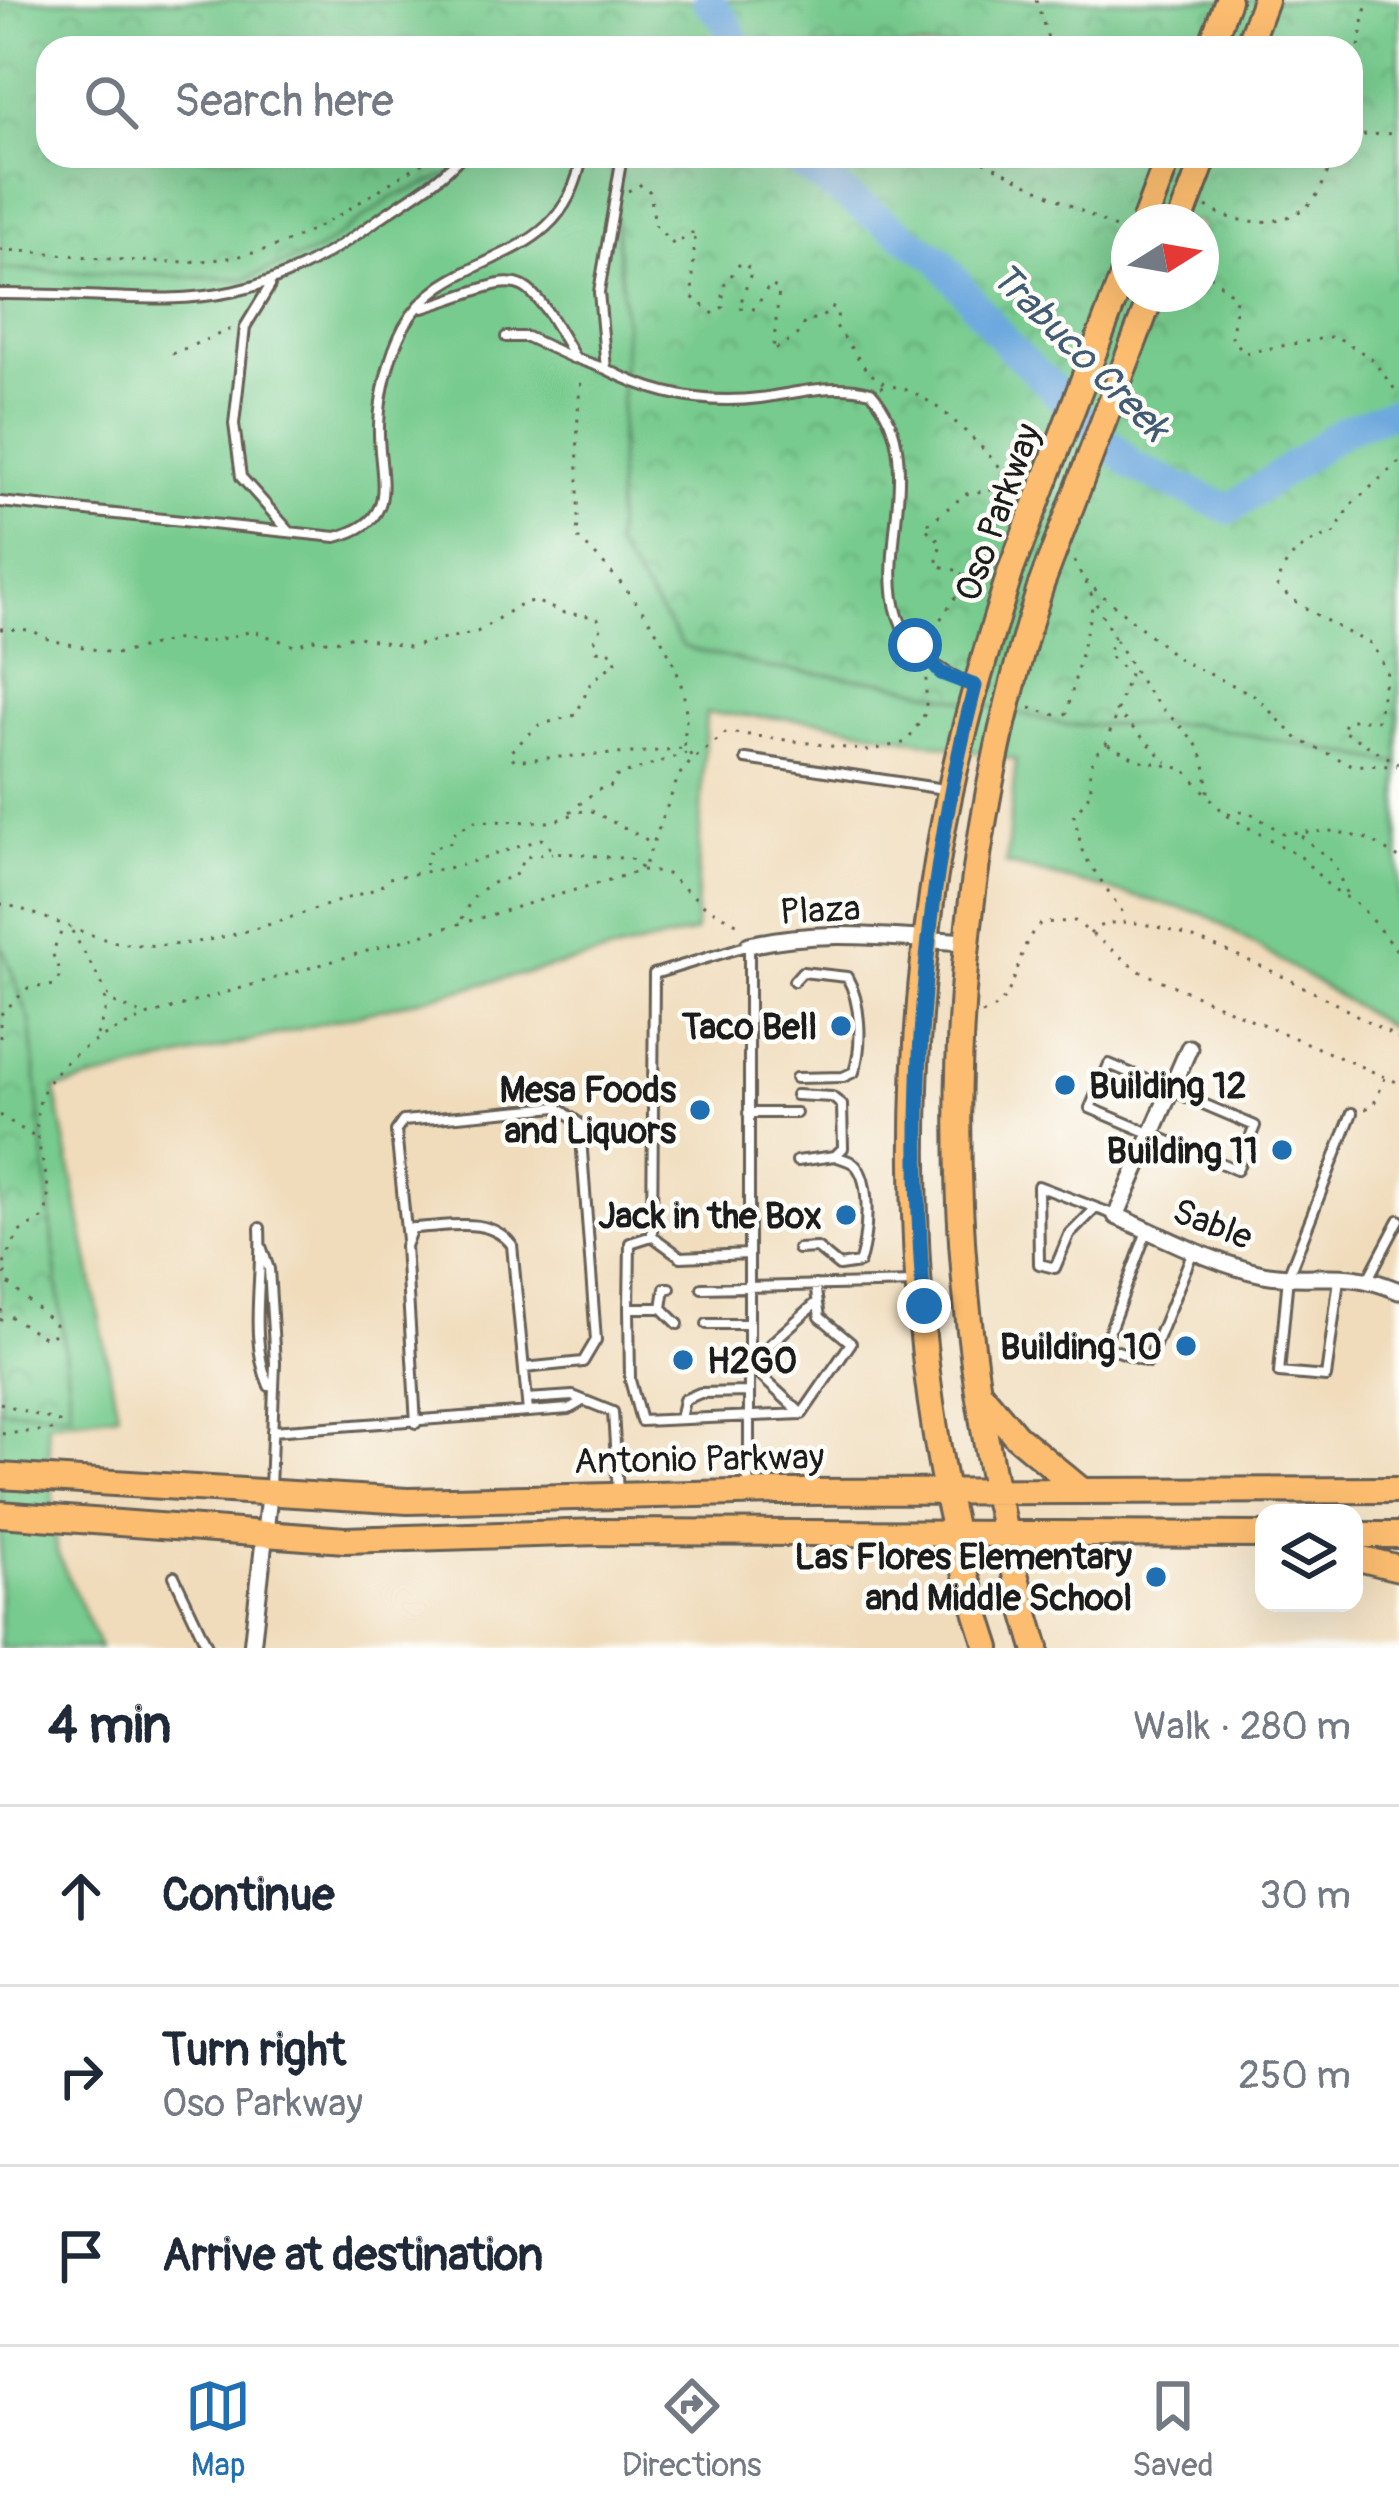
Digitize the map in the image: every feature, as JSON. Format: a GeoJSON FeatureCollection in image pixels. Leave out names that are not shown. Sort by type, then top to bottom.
{"type":"FeatureCollection","features":[{"type":"Feature","properties":{"kind":"main road"},"geometry":{"type":"LineString","coordinates":[[1214,36],[1228,0]]}},
{"type":"Feature","properties":{"kind":"main road"},"geometry":{"type":"LineString","coordinates":[[1251,36],[1265,0]]}},
{"type":"Feature","properties":{"kind":"main road"},"geometry":{"type":"LineString","coordinates":[[1149,204],[1160,168]]}},
{"type":"Feature","properties":{"kind":"main road"},"geometry":{"type":"LineString","coordinates":[[1187,204],[1200,168]]}},
{"type":"Feature","properties":{"kind":"main road","name":"Oso Parkway"},"geometry":{"type":"LineString","coordinates":[[988,1648],[945,1491],[922,1283],[916,1072],[926,940],[951,790],[975,686],[1011,570],[1111,307]]}},
{"type":"Feature","properties":{"kind":"main road","name":"Oso Parkway"},"geometry":{"type":"LineString","coordinates":[[1036,1648],[994,1493],[979,1391],[958,1167],[959,1013],[978,841],[1007,701],[1041,585],[1145,312]]}},
{"type":"Feature","properties":{"kind":"main road"},"geometry":{"type":"LineString","coordinates":[[979,1391],[1016,1436],[1081,1490]]}},
{"type":"Feature","properties":{"kind":"main road","name":"Antonio Parkway"},"geometry":{"type":"LineString","coordinates":[[0,1476],[408,1501],[748,1492],[1399,1490]]}},
{"type":"Feature","properties":{"kind":"main road"},"geometry":{"type":"LineString","coordinates":[[598,1532],[599,1510],[614,1504],[618,1495]]}},
{"type":"Feature","properties":{"kind":"main road","name":"Antonio Parkway"},"geometry":{"type":"LineString","coordinates":[[0,1514],[345,1540],[598,1532],[1255,1535]]}},
{"type":"Feature","properties":{"kind":"main road"},"geometry":{"type":"LineString","coordinates":[[1363,1535],[1399,1535]]}},
{"type":"Feature","properties":{"kind":"main road"},"geometry":{"type":"LineString","coordinates":[[1363,1559],[1399,1568]]}},
{"type":"Feature","properties":{"kind":"street","name":"Plaza"},"geometry":{"type":"LineString","coordinates":[[752,944],[794,934],[966,942]]}},
{"type":"Feature","properties":{"kind":"street","name":"Sable"},"geometry":{"type":"LineString","coordinates":[[1190,1048],[1116,1216],[1239,1268],[1288,1276],[1340,1273],[1399,1291]]}},
{"type":"Feature","properties":{"kind":"street"},"geometry":{"type":"LineString","coordinates":[[252,1648],[269,1496]]}},
{"type":"Feature","properties":{"kind":"lane"},"geometry":{"type":"LineString","coordinates":[[0,294],[196,300],[271,284],[335,252],[445,168]]}},
{"type":"Feature","properties":{"kind":"lane"},"geometry":{"type":"LineString","coordinates":[[0,502],[336,537],[353,532],[378,512],[384,495],[380,404],[403,328],[454,280],[559,219],[570,202],[579,168]]}},
{"type":"Feature","properties":{"kind":"lane"},"geometry":{"type":"LineString","coordinates":[[606,369],[599,292],[620,168]]}},
{"type":"Feature","properties":{"kind":"lane"},"geometry":{"type":"LineString","coordinates":[[416,311],[490,284],[519,282],[540,297],[580,360]]}},
{"type":"Feature","properties":{"kind":"lane"},"geometry":{"type":"LineString","coordinates":[[271,284],[245,327],[234,424],[237,457],[249,491],[289,531]]}},
{"type":"Feature","properties":{"kind":"lane"},"geometry":{"type":"LineString","coordinates":[[506,337],[527,337],[637,385],[707,400],[823,387],[871,392],[890,414],[900,440],[903,472],[890,576],[898,615],[941,673],[975,686]]}},
{"type":"Feature","properties":{"kind":"lane"},"geometry":{"type":"LineString","coordinates":[[746,759],[951,790]]}},
{"type":"Feature","properties":{"kind":"lane"},"geometry":{"type":"LineString","coordinates":[[652,1236],[654,974],[752,944],[748,1492]]}},
{"type":"Feature","properties":{"kind":"lane"},"geometry":{"type":"LineString","coordinates":[[794,981],[802,972],[847,977],[856,993],[859,1058],[854,1072],[843,1077],[796,1078]]}},
{"type":"Feature","properties":{"kind":"lane"},"geometry":{"type":"LineString","coordinates":[[1109,1064],[1255,1126],[1237,1170],[1152,1135],[1090,1108],[1109,1064]]}},
{"type":"Feature","properties":{"kind":"lane"},"geometry":{"type":"LineString","coordinates":[[796,1095],[832,1097],[842,1105],[843,1148],[836,1156]]}},
{"type":"Feature","properties":{"kind":"lane"},"geometry":{"type":"LineString","coordinates":[[416,1423],[396,1131],[403,1121],[557,1107],[580,1124],[596,1340],[583,1362],[524,1368]]}},
{"type":"Feature","properties":{"kind":"lane"},"geometry":{"type":"LineString","coordinates":[[748,1113],[796,1113]]}},
{"type":"Feature","properties":{"kind":"lane"},"geometry":{"type":"LineString","coordinates":[[1340,1273],[1326,1377],[1280,1373],[1288,1276],[1352,1113]]}},
{"type":"Feature","properties":{"kind":"lane"},"geometry":{"type":"LineString","coordinates":[[797,1161],[836,1156],[856,1165],[864,1179],[864,1250],[859,1263],[838,1266],[817,1248],[798,1249]]}},
{"type":"Feature","properties":{"kind":"lane"},"geometry":{"type":"LineString","coordinates":[[1096,1208],[1069,1235],[1055,1268],[1039,1264],[1038,1186],[1096,1208],[1116,1216]]}},
{"type":"Feature","properties":{"kind":"lane"},"geometry":{"type":"LineString","coordinates":[[1368,1279],[1399,1220]]}},
{"type":"Feature","properties":{"kind":"lane"},"geometry":{"type":"LineString","coordinates":[[260,1228],[256,1275],[261,1368],[270,1388],[269,1496]]}},
{"type":"Feature","properties":{"kind":"lane"},"geometry":{"type":"LineString","coordinates":[[407,1240],[412,1228],[500,1229],[512,1245],[528,1412]]}},
{"type":"Feature","properties":{"kind":"lane"},"geometry":{"type":"LineString","coordinates":[[1147,1229],[1104,1346],[1148,1362],[1194,1249]]}},
{"type":"Feature","properties":{"kind":"lane"},"geometry":{"type":"LineString","coordinates":[[652,1236],[681,1257],[748,1254]]}},
{"type":"Feature","properties":{"kind":"lane"},"geometry":{"type":"LineString","coordinates":[[652,1236],[630,1243],[630,1380],[641,1420],[802,1414]]}},
{"type":"Feature","properties":{"kind":"lane"},"geometry":{"type":"LineString","coordinates":[[702,1288],[922,1283]]}},
{"type":"Feature","properties":{"kind":"lane"},"geometry":{"type":"LineString","coordinates":[[802,1414],[851,1343],[820,1317],[815,1285]]}},
{"type":"Feature","properties":{"kind":"lane"},"geometry":{"type":"LineString","coordinates":[[662,1309],[664,1288],[670,1288]]}},
{"type":"Feature","properties":{"kind":"lane"},"geometry":{"type":"LineString","coordinates":[[748,1364],[815,1304]]}},
{"type":"Feature","properties":{"kind":"lane"},"geometry":{"type":"LineString","coordinates":[[629,1308],[662,1309],[678,1324]]}},
{"type":"Feature","properties":{"kind":"lane"},"geometry":{"type":"LineString","coordinates":[[706,1324],[748,1324]]}},
{"type":"Feature","properties":{"kind":"lane"},"geometry":{"type":"LineString","coordinates":[[748,1364],[802,1414]]}},
{"type":"Feature","properties":{"kind":"lane"},"geometry":{"type":"LineString","coordinates":[[680,1419],[684,1400],[700,1393],[748,1392]]}},
{"type":"Feature","properties":{"kind":"lane"},"geometry":{"type":"LineString","coordinates":[[527,1399],[573,1396],[581,1402],[601,1403],[613,1412],[618,1495]]}},
{"type":"Feature","properties":{"kind":"lane"},"geometry":{"type":"LineString","coordinates":[[272,1431],[576,1408],[581,1402]]}},
{"type":"Feature","properties":{"kind":"lane"},"geometry":{"type":"LineString","coordinates":[[174,1576],[208,1648]]}},
{"type":"Feature","properties":{"kind":"path"},"geometry":{"type":"LineString","coordinates":[[1036,0],[1047,36]]}},
{"type":"Feature","properties":{"kind":"path"},"geometry":{"type":"LineString","coordinates":[[1361,36],[1367,0]]}},
{"type":"Feature","properties":{"kind":"path"},"geometry":{"type":"LineString","coordinates":[[1363,135],[1399,133]]}},
{"type":"Feature","properties":{"kind":"path"},"geometry":{"type":"LineString","coordinates":[[0,250],[157,262],[252,253],[319,226],[416,168]]}},
{"type":"Feature","properties":{"kind":"path"},"geometry":{"type":"LineString","coordinates":[[1001,168],[1042,194],[1111,227]]}},
{"type":"Feature","properties":{"kind":"path"},"geometry":{"type":"LineString","coordinates":[[1219,216],[1282,221],[1313,200],[1329,168]]}},
{"type":"Feature","properties":{"kind":"path"},"geometry":{"type":"LineString","coordinates":[[624,191],[642,184],[650,192],[655,225],[674,244],[695,231],[692,297],[704,307],[714,314],[723,307],[722,287],[741,262],[752,270],[739,308],[755,309],[770,284],[779,290],[773,351],[796,336],[806,320],[821,318],[833,307],[838,311],[836,326],[867,370],[886,385]]}},
{"type":"Feature","properties":{"kind":"path"},"geometry":{"type":"LineString","coordinates":[[1219,283],[1235,298],[1232,338],[1245,352],[1335,336],[1371,358],[1399,395]]}},
{"type":"Feature","properties":{"kind":"path"},"geometry":{"type":"LineString","coordinates":[[172,354],[218,331],[245,327]]}},
{"type":"Feature","properties":{"kind":"path"},"geometry":{"type":"LineString","coordinates":[[580,360],[577,406],[582,470],[577,537],[647,610],[689,717],[685,750],[692,759]]}},
{"type":"Feature","properties":{"kind":"path"},"geometry":{"type":"LineString","coordinates":[[1399,462],[1352,504],[1333,535],[1313,539],[1282,566],[1276,584],[1285,596],[1314,609],[1334,630],[1372,644],[1387,671],[1377,720],[1347,721],[1341,730],[1399,765]]}},
{"type":"Feature","properties":{"kind":"path"},"geometry":{"type":"LineString","coordinates":[[643,870],[679,775],[727,732],[868,751],[907,742],[926,712],[930,680],[919,665],[922,653],[932,625],[955,598],[963,572],[936,566],[941,542],[924,527],[966,494],[1017,485]]}},
{"type":"Feature","properties":{"kind":"path"},"geometry":{"type":"LineString","coordinates":[[1083,580],[1180,660],[1254,695],[1299,740],[1352,765],[1399,765]]}},
{"type":"Feature","properties":{"kind":"path"},"geometry":{"type":"LineString","coordinates":[[0,629],[31,630],[50,640],[116,654],[179,639],[204,643],[253,631],[295,646],[353,636],[409,646],[478,632],[522,603],[549,602],[564,614],[597,616],[602,626],[594,642],[597,650],[614,653],[616,662],[591,682],[576,716],[538,724],[509,753],[515,761],[620,752],[638,758],[685,750]]}},
{"type":"Feature","properties":{"kind":"path"},"geometry":{"type":"LineString","coordinates":[[1007,701],[1060,716],[1067,713],[1094,602]]}},
{"type":"Feature","properties":{"kind":"path"},"geometry":{"type":"LineString","coordinates":[[1114,638],[1154,699],[1189,730],[1208,764],[1208,798]]}},
{"type":"Feature","properties":{"kind":"path"},"geometry":{"type":"LineString","coordinates":[[1114,708],[1169,764]]}},
{"type":"Feature","properties":{"kind":"path"},"geometry":{"type":"LineString","coordinates":[[1106,744],[1139,760],[1184,769],[1226,815],[1301,857],[1348,898],[1399,953]]}},
{"type":"Feature","properties":{"kind":"path"},"geometry":{"type":"LineString","coordinates":[[567,816],[597,790],[610,787],[615,777],[685,750]]}},
{"type":"Feature","properties":{"kind":"path"},"geometry":{"type":"LineString","coordinates":[[424,869],[431,848],[452,842],[454,832],[476,821],[504,824],[588,809],[652,843]]}},
{"type":"Feature","properties":{"kind":"path"},"geometry":{"type":"LineString","coordinates":[[1226,815],[1247,811],[1283,833],[1350,835],[1399,858]]}},
{"type":"Feature","properties":{"kind":"path"},"geometry":{"type":"LineString","coordinates":[[1300,835],[1334,863],[1348,898]]}},
{"type":"Feature","properties":{"kind":"path"},"geometry":{"type":"LineString","coordinates":[[0,904],[12,904],[63,928],[161,948],[204,944],[424,869],[459,866],[542,839],[554,852]]}},
{"type":"Feature","properties":{"kind":"path"},"geometry":{"type":"LineString","coordinates":[[461,922],[470,899],[494,881],[514,877],[525,857],[554,852],[631,859],[643,870]]}},
{"type":"Feature","properties":{"kind":"path"},"geometry":{"type":"LineString","coordinates":[[0,1321],[3,1310],[45,1338],[55,1334],[55,1324],[8,1283],[3,1266],[19,1232],[44,1218],[52,1195],[37,1139],[43,1087],[73,1050],[146,1016],[643,870],[668,874],[705,906],[739,920],[752,944]]}},
{"type":"Feature","properties":{"kind":"path"},"geometry":{"type":"LineString","coordinates":[[1090,934],[1096,926],[1127,919],[1153,923],[1280,972],[1399,1039]]}},
{"type":"Feature","properties":{"kind":"path"},"geometry":{"type":"LineString","coordinates":[[959,1013],[981,1014],[1007,998],[1027,935],[1041,923],[1075,922],[1139,971],[1399,1083]]}},
{"type":"Feature","properties":{"kind":"path"},"geometry":{"type":"LineString","coordinates":[[0,1038],[0,1015],[28,988],[56,985],[62,972],[52,953],[63,928]]}},
{"type":"Feature","properties":{"kind":"path"},"geometry":{"type":"LineString","coordinates":[[71,929],[104,991],[107,1005],[95,1040]]}},
{"type":"Feature","properties":{"kind":"path"},"geometry":{"type":"LineString","coordinates":[[104,991],[128,1012],[146,1016]]}},
{"type":"Feature","properties":{"kind":"path"},"geometry":{"type":"LineString","coordinates":[[1352,1113],[1372,1106],[1385,1077]]}},
{"type":"Feature","properties":{"kind":"path"},"geometry":{"type":"LineString","coordinates":[[0,1115],[37,1139]]}},
{"type":"Feature","properties":{"kind":"path"},"geometry":{"type":"LineString","coordinates":[[0,1402],[59,1422],[52,1430],[0,1435]]}},
{"type":"Feature","properties":{"kind":"green space"},"geometry":{"type":"Polygon","coordinates":[[[0,0],[1399,0],[1399,764],[1193,724],[1067,725],[887,682],[764,667],[684,647],[615,547],[625,325],[611,168],[1363,168],[1363,36],[36,36],[36,168],[466,168],[393,197],[317,251],[245,279],[0,269],[0,0]]]}},
{"type":"Feature","properties":{"kind":"green space"},"geometry":{"type":"Polygon","coordinates":[[[466,168],[611,168],[625,325],[615,546],[764,667],[887,682],[1067,725],[1193,724],[1399,764],[1399,1033],[1204,914],[1006,864],[1016,760],[822,721],[706,713],[695,932],[55,1089],[118,1414],[47,1423],[57,1552],[100,1648],[0,1648],[0,1409],[71,1412],[30,1021],[0,941],[0,269],[245,279],[317,251],[393,197],[466,168]]]}},
{"type":"Feature","properties":{"kind":"green space"},"geometry":{"type":"Polygon","coordinates":[[[0,941],[30,1021],[71,1413],[0,1409],[0,941]]]}},
{"type":"Feature","properties":{"kind":"waterway","name":"Trabuco Creek"},"geometry":{"type":"LineString","coordinates":[[707,0],[732,36]]}},
{"type":"Feature","properties":{"kind":"waterway","name":"Trabuco Creek"},"geometry":{"type":"LineString","coordinates":[[805,168],[938,259],[1008,345],[1134,467],[1230,509],[1342,431],[1399,410]]}},
{"type":"Feature","properties":{"kind":"place","name":"Taco Bell"},"geometry":{"type":"Point","coordinates":[841,1026]}},
{"type":"Feature","properties":{"kind":"place","name":"Building 12"},"geometry":{"type":"Point","coordinates":[1065,1085]}},
{"type":"Feature","properties":{"kind":"place","name":"Mesa Foods and Liquors"},"geometry":{"type":"Point","coordinates":[700,1110]}},
{"type":"Feature","properties":{"kind":"place","name":"Building 11"},"geometry":{"type":"Point","coordinates":[1282,1150]}},
{"type":"Feature","properties":{"kind":"place","name":"Jack in the Box"},"geometry":{"type":"Point","coordinates":[846,1215]}},
{"type":"Feature","properties":{"kind":"place","name":"Building 10"},"geometry":{"type":"Point","coordinates":[1186,1346]}},
{"type":"Feature","properties":{"kind":"place","name":"H2GO"},"geometry":{"type":"Point","coordinates":[683,1360]}},
{"type":"Feature","properties":{"kind":"place","name":"Las Flores Elementary and Middle School"},"geometry":{"type":"Point","coordinates":[1156,1577]}},
{"type":"Feature","properties":{"kind":"route"},"geometry":{"type":"LineString","coordinates":[[915,645],[941,673],[975,686],[940,842],[920,1005],[916,1072],[924,1306]]}}]}
